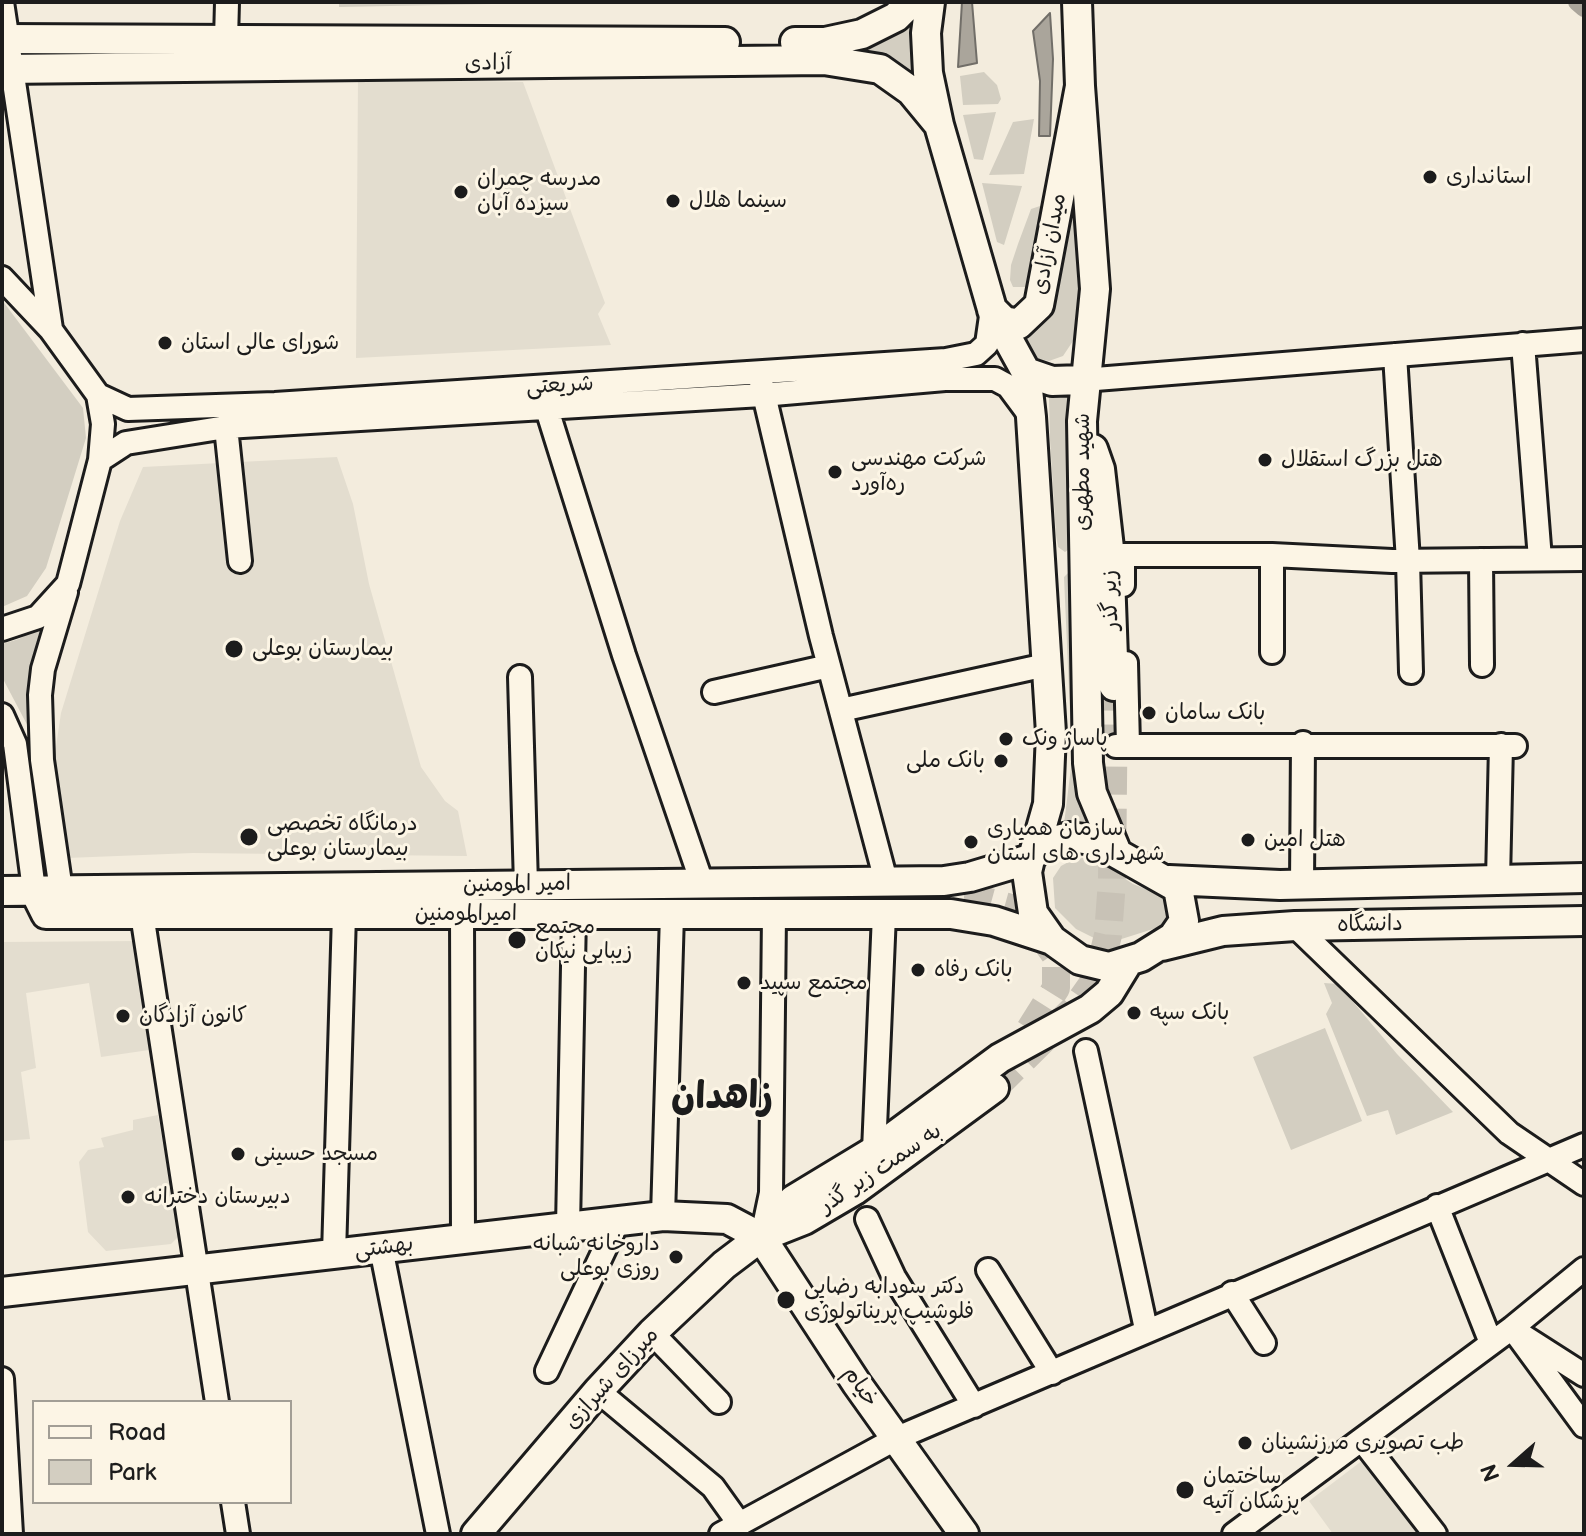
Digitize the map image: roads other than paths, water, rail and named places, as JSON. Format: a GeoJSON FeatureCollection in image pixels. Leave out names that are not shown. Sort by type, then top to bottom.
{"type":"FeatureCollection","features":[{"type":"Feature","properties":{"kind":"main road","name":"آزادی"},"geometry":{"type":"LineString","coordinates":[[5,39],[825,42],[862,34],[896,17],[911,2]]}},
{"type":"Feature","properties":{"kind":"main road"},"geometry":{"type":"LineString","coordinates":[[930,2],[926,33],[928,73],[939,125],[992,309]]}},
{"type":"Feature","properties":{"kind":"main road","name":"میدان آزادی"},"geometry":{"type":"LineString","coordinates":[[992,309],[1004,321],[1019,324],[1039,305],[1080,86],[1077,2]]}},
{"type":"Feature","properties":{"kind":"main road","name":"آزادی"},"geometry":{"type":"LineString","coordinates":[[7,69],[824,60],[880,69],[911,91],[939,125]]}},
{"type":"Feature","properties":{"kind":"main road","name":"شهید مطهری"},"geometry":{"type":"LineString","coordinates":[[1080,86],[1095,289],[1083,380],[1082,421],[1088,763],[1092,793],[1117,853]]}},
{"type":"Feature","properties":{"kind":"main road","name":"شهید مطهری"},"geometry":{"type":"LineString","coordinates":[[992,309],[1026,372],[1031,417],[1051,776],[1048,804],[1032,854]]}},
{"type":"Feature","properties":{"kind":"main road"},"geometry":{"type":"LineString","coordinates":[[1026,372],[1052,381],[1083,380]]}},
{"type":"Feature","properties":{"kind":"main road","name":"زیر گذر"},"geometry":{"type":"LineString","coordinates":[[1082,421],[1100,469],[1109,548],[1114,686]]}},
{"type":"Feature","properties":{"kind":"main road"},"geometry":{"type":"LineString","coordinates":[[1039,560],[1083,558]]}},
{"type":"Feature","properties":{"kind":"main road"},"geometry":{"type":"LineString","coordinates":[[1069,837],[1093,840],[1117,853],[1169,880],[1178,888],[1184,921],[1173,937],[1158,948],[1128,962],[1099,966],[1080,960],[1052,940],[1040,926],[1029,902],[1027,872],[1032,854],[1042,844],[1069,837]]}},
{"type":"Feature","properties":{"kind":"main road","name":"امیر المومنین"},"geometry":{"type":"LineString","coordinates":[[2,891],[886,881],[970,877],[1032,854]]}},
{"type":"Feature","properties":{"kind":"main road","name":"دانشگاه"},"geometry":{"type":"LineString","coordinates":[[1169,880],[1302,885],[1584,878]]}},
{"type":"Feature","properties":{"kind":"main road"},"geometry":{"type":"LineString","coordinates":[[538,885],[589,893],[797,895]]}},
{"type":"Feature","properties":{"kind":"main road","name":"امیرالمومنین"},"geometry":{"type":"LineString","coordinates":[[47,890],[46,914],[974,916],[1052,940]]}},
{"type":"Feature","properties":{"kind":"main road","name":"دانشگاه"},"geometry":{"type":"LineString","coordinates":[[1158,948],[1223,931],[1295,926],[1584,921]]}},
{"type":"Feature","properties":{"kind":"main road"},"geometry":{"type":"LineString","coordinates":[[761,1237],[793,1200],[874,1151],[1000,1058],[1090,1009],[1109,993],[1128,962]]}},
{"type":"Feature","properties":{"kind":"main road","name":"به سمت زیر گذر"},"geometry":{"type":"LineString","coordinates":[[761,1237],[804,1220],[855,1190],[994,1088]]}},
{"type":"Feature","properties":{"kind":"main road","name":"بهشتی"},"geometry":{"type":"LineString","coordinates":[[2,1292],[663,1216],[727,1219],[761,1237]]}},
{"type":"Feature","properties":{"kind":"main road","name":"میرزای شیرازی"},"geometry":{"type":"LineString","coordinates":[[476,1534],[598,1391],[652,1333],[724,1265],[761,1237]]}},
{"type":"Feature","properties":{"kind":"main road","name":"خیام"},"geometry":{"type":"LineString","coordinates":[[761,1237],[857,1384],[964,1534]]}},
{"type":"Feature","properties":{"kind":"street"},"geometry":{"type":"LineString","coordinates":[[2,2],[7,69],[51,330]]}},
{"type":"Feature","properties":{"kind":"street"},"geometry":{"type":"LineString","coordinates":[[226,40],[227,2]]}},
{"type":"Feature","properties":{"kind":"street"},"geometry":{"type":"LineString","coordinates":[[2,268],[10,284],[51,330],[98,395],[103,424],[100,460],[43,669],[40,695],[47,890]]}},
{"type":"Feature","properties":{"kind":"street","name":"شریعتی"},"geometry":{"type":"LineString","coordinates":[[98,395],[128,409],[150,409],[762,384],[976,354],[987,344],[992,309]]}},
{"type":"Feature","properties":{"kind":"street"},"geometry":{"type":"LineString","coordinates":[[1083,380],[1584,340]]}},
{"type":"Feature","properties":{"kind":"street"},"geometry":{"type":"LineString","coordinates":[[1523,344],[1540,559]]}},
{"type":"Feature","properties":{"kind":"street"},"geometry":{"type":"LineString","coordinates":[[1395,355],[1408,561],[1411,672]]}},
{"type":"Feature","properties":{"kind":"street"},"geometry":{"type":"LineString","coordinates":[[100,460],[126,443],[226,427],[546,406],[762,384],[995,379],[1008,386],[1031,417]]}},
{"type":"Feature","properties":{"kind":"street"},"geometry":{"type":"LineString","coordinates":[[762,384],[821,636],[886,881]]}},
{"type":"Feature","properties":{"kind":"street"},"geometry":{"type":"LineString","coordinates":[[546,406],[624,655],[702,883]]}},
{"type":"Feature","properties":{"kind":"street"},"geometry":{"type":"LineString","coordinates":[[226,427],[240,561]]}},
{"type":"Feature","properties":{"kind":"street"},"geometry":{"type":"LineString","coordinates":[[1498,880],[1508,746],[1303,743],[1121,746],[1123,555],[1272,555],[1408,561],[1584,559]]}},
{"type":"Feature","properties":{"kind":"street"},"geometry":{"type":"LineString","coordinates":[[1272,555],[1272,652]]}},
{"type":"Feature","properties":{"kind":"street"},"geometry":{"type":"LineString","coordinates":[[1481,560],[1482,665]]}},
{"type":"Feature","properties":{"kind":"street"},"geometry":{"type":"LineString","coordinates":[[2,629],[38,617],[68,584]]}},
{"type":"Feature","properties":{"kind":"street"},"geometry":{"type":"LineString","coordinates":[[841,710],[1046,665]]}},
{"type":"Feature","properties":{"kind":"street"},"geometry":{"type":"LineString","coordinates":[[714,692],[829,666]]}},
{"type":"Feature","properties":{"kind":"street"},"geometry":{"type":"LineString","coordinates":[[520,677],[538,885]]}},
{"type":"Feature","properties":{"kind":"street"},"geometry":{"type":"LineString","coordinates":[[2,715],[15,744],[47,890]]}},
{"type":"Feature","properties":{"kind":"street"},"geometry":{"type":"LineString","coordinates":[[1302,885],[1303,743]]}},
{"type":"Feature","properties":{"kind":"street"},"geometry":{"type":"LineString","coordinates":[[142,914],[217,1400]]}},
{"type":"Feature","properties":{"kind":"street"},"geometry":{"type":"LineString","coordinates":[[334,1254],[344,914]]}},
{"type":"Feature","properties":{"kind":"street"},"geometry":{"type":"LineString","coordinates":[[462,914],[463,1239]]}},
{"type":"Feature","properties":{"kind":"street"},"geometry":{"type":"LineString","coordinates":[[568,1227],[574,914]]}},
{"type":"Feature","properties":{"kind":"street"},"geometry":{"type":"LineString","coordinates":[[663,1216],[672,914]]}},
{"type":"Feature","properties":{"kind":"street"},"geometry":{"type":"LineString","coordinates":[[761,1237],[771,1193],[774,914]]}},
{"type":"Feature","properties":{"kind":"street"},"geometry":{"type":"LineString","coordinates":[[874,1151],[884,914]]}},
{"type":"Feature","properties":{"kind":"street"},"geometry":{"type":"LineString","coordinates":[[1295,926],[1509,1133],[1584,1184]]}},
{"type":"Feature","properties":{"kind":"street"},"geometry":{"type":"LineString","coordinates":[[1086,1051],[1146,1329]]}},
{"type":"Feature","properties":{"kind":"street"},"geometry":{"type":"LineString","coordinates":[[598,1391],[713,1487],[729,1528],[897,1438],[1052,1373],[1146,1329],[1584,1145]]}},
{"type":"Feature","properties":{"kind":"street"},"geometry":{"type":"LineString","coordinates":[[1437,1206],[1491,1343]]}},
{"type":"Feature","properties":{"kind":"street"},"geometry":{"type":"LineString","coordinates":[[867,1219],[894,1277],[974,1406]]}},
{"type":"Feature","properties":{"kind":"street"},"geometry":{"type":"LineString","coordinates":[[547,1371],[618,1221]]}},
{"type":"Feature","properties":{"kind":"street"},"geometry":{"type":"LineString","coordinates":[[381,1248],[438,1534]]}},
{"type":"Feature","properties":{"kind":"street"},"geometry":{"type":"LineString","coordinates":[[1234,1534],[1512,1328],[1584,1269]]}},
{"type":"Feature","properties":{"kind":"street"},"geometry":{"type":"LineString","coordinates":[[988,1270],[1052,1373]]}},
{"type":"Feature","properties":{"kind":"street"},"geometry":{"type":"LineString","coordinates":[[1232,1293],[1264,1343]]}},
{"type":"Feature","properties":{"kind":"street"},"geometry":{"type":"LineString","coordinates":[[1512,1328],[1584,1375]]}},
{"type":"Feature","properties":{"kind":"street"},"geometry":{"type":"LineString","coordinates":[[1512,1328],[1584,1426]]}},
{"type":"Feature","properties":{"kind":"street"},"geometry":{"type":"LineString","coordinates":[[652,1333],[719,1402]]}},
{"type":"Feature","properties":{"kind":"street"},"geometry":{"type":"LineString","coordinates":[[2,1379],[11,1534]]}},
{"type":"Feature","properties":{"kind":"street"},"geometry":{"type":"LineString","coordinates":[[1362,1440],[1435,1534]]}},
{"type":"Feature","properties":{"kind":"street"},"geometry":{"type":"LineString","coordinates":[[233,1504],[238,1534]]}},
{"type":"Feature","properties":{"kind":"waterway"},"geometry":{"type":"LineString","coordinates":[[1577,2],[1584,8]]}},
{"type":"Feature","properties":{"kind":"tunnel"},"geometry":{"type":"LineString","coordinates":[[994,1088],[1076,1007],[1098,976],[1108,935],[1112,881],[1114,686]]}},
{"type":"Feature","properties":{"kind":"tunnel"},"geometry":{"type":"LineString","coordinates":[[838,895],[967,896],[1011,908],[1037,929],[1056,956],[1056,988],[1017,1050]]}},
{"type":"Feature","properties":{"kind":"place","name":"استانداری"},"geometry":{"type":"Point","coordinates":[1430,177]}},
{"type":"Feature","properties":{"kind":"place","name":"مدرسه چمران سیزده آبان"},"geometry":{"type":"Point","coordinates":[461,192]}},
{"type":"Feature","properties":{"kind":"place","name":"سینما هلال"},"geometry":{"type":"Point","coordinates":[673,201]}},
{"type":"Feature","properties":{"kind":"place","name":"شورای عالی استان"},"geometry":{"type":"Point","coordinates":[165,343]}},
{"type":"Feature","properties":{"kind":"place","name":"هتل بزرگ استقلال"},"geometry":{"type":"Point","coordinates":[1265,460]}},
{"type":"Feature","properties":{"kind":"place","name":"شرکت مهندسی ره‌آورد"},"geometry":{"type":"Point","coordinates":[835,472]}},
{"type":"Feature","properties":{"kind":"place","name":"بیمارستان بوعلی"},"geometry":{"type":"Point","coordinates":[234,649]}},
{"type":"Feature","properties":{"kind":"place","name":"بانک سامان"},"geometry":{"type":"Point","coordinates":[1149,713]}},
{"type":"Feature","properties":{"kind":"place","name":"پاساژ ونک"},"geometry":{"type":"Point","coordinates":[1006,739]}},
{"type":"Feature","properties":{"kind":"place","name":"بانک ملی"},"geometry":{"type":"Point","coordinates":[1001,761]}},
{"type":"Feature","properties":{"kind":"place","name":"درمانگاه تخصصی بیمارستان بوعلی"},"geometry":{"type":"Point","coordinates":[249,837]}},
{"type":"Feature","properties":{"kind":"place","name":"هتل امین"},"geometry":{"type":"Point","coordinates":[1248,840]}},
{"type":"Feature","properties":{"kind":"place","name":"سازمان همیاری شهرداری های استان"},"geometry":{"type":"Point","coordinates":[971,842]}},
{"type":"Feature","properties":{"kind":"place","name":"مجتمع زیبایی نیکان"},"geometry":{"type":"Point","coordinates":[517,940]}},
{"type":"Feature","properties":{"kind":"place","name":"بانک رفاه"},"geometry":{"type":"Point","coordinates":[918,970]}},
{"type":"Feature","properties":{"kind":"place","name":"مجتمع سپید"},"geometry":{"type":"Point","coordinates":[744,983]}},
{"type":"Feature","properties":{"kind":"place","name":"بانک سپه"},"geometry":{"type":"Point","coordinates":[1134,1013]}},
{"type":"Feature","properties":{"kind":"place","name":"کانون آزادگان"},"geometry":{"type":"Point","coordinates":[123,1016]}},
{"type":"Feature","properties":{"kind":"place","name":"مسجد حسینی"},"geometry":{"type":"Point","coordinates":[238,1154]}},
{"type":"Feature","properties":{"kind":"place","name":"دبیرستان دخترانه"},"geometry":{"type":"Point","coordinates":[128,1197]}},
{"type":"Feature","properties":{"kind":"place","name":"داروخانه شبانه روزی بوعلی"},"geometry":{"type":"Point","coordinates":[676,1257]}},
{"type":"Feature","properties":{"kind":"place","name":"دکتر سودابه رضایی فلوشیپ پریناتولوژی"},"geometry":{"type":"Point","coordinates":[786,1300]}},
{"type":"Feature","properties":{"kind":"place","name":"طب تصویری مرزنشینان"},"geometry":{"type":"Point","coordinates":[1245,1443]}},
{"type":"Feature","properties":{"kind":"place","name":"ساختمان پزشکان آتیه"},"geometry":{"type":"Point","coordinates":[1185,1490]}},
{"type":"Feature","properties":{"kind":"district","name":"زاهدان"},"geometry":{"type":"Point","coordinates":[722,1098]}}]}
